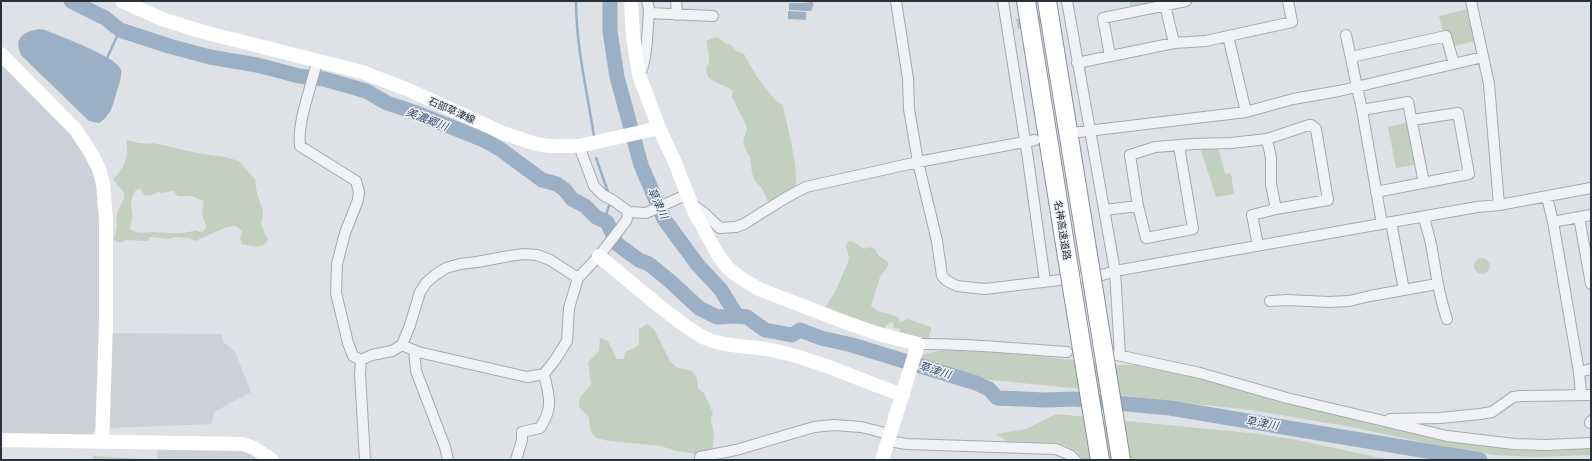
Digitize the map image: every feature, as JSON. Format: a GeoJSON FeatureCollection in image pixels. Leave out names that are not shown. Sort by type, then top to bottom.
{"type":"FeatureCollection","features":[{"type":"Feature","properties":{"kind":"highway","name":"名神高速道路"},"geometry":{"type":"LineString","coordinates":[[1026,1],[1100,460]]}},
{"type":"Feature","properties":{"kind":"highway","name":"名神高速道路"},"geometry":{"type":"LineString","coordinates":[[1047,1],[1121,460]]}},
{"type":"Feature","properties":{"kind":"street","name":"石部草津線"},"geometry":{"type":"LineString","coordinates":[[122,1],[162,19],[203,32],[316,64],[362,72],[396,85],[522,141],[550,146],[579,146],[659,128]]}},
{"type":"Feature","properties":{"kind":"street"},"geometry":{"type":"LineString","coordinates":[[631,1],[633,37],[639,75],[685,199],[694,210],[718,255],[728,268],[738,277],[759,289],[917,349],[974,344],[1067,352]]}},
{"type":"Feature","properties":{"kind":"street"},"geometry":{"type":"LineString","coordinates":[[639,75],[642,70],[644,58],[649,13],[647,1]]}},
{"type":"Feature","properties":{"kind":"street"},"geometry":{"type":"LineString","coordinates":[[676,1],[677,15]]}},
{"type":"Feature","properties":{"kind":"street"},"geometry":{"type":"LineString","coordinates":[[896,1],[908,79],[909,109],[918,162],[937,241],[942,276],[947,281],[957,286],[986,289],[1102,275],[1115,271],[1258,245],[1477,207],[1547,197],[1591,188]]}},
{"type":"Feature","properties":{"kind":"street"},"geometry":{"type":"LineString","coordinates":[[1003,1],[1012,25],[1030,141],[1045,282]]}},
{"type":"Feature","properties":{"kind":"street"},"geometry":{"type":"LineString","coordinates":[[1067,1],[1115,271],[1119,355],[1200,373],[1287,398],[1447,436],[1493,443],[1545,445],[1591,443]]}},
{"type":"Feature","properties":{"kind":"street"},"geometry":{"type":"LineString","coordinates":[[1110,56],[1103,18],[1186,1]]}},
{"type":"Feature","properties":{"kind":"street"},"geometry":{"type":"LineString","coordinates":[[1077,63],[1174,43],[1206,41],[1292,22],[1288,1]]}},
{"type":"Feature","properties":{"kind":"street"},"geometry":{"type":"LineString","coordinates":[[1471,1],[1489,84],[1499,205]]}},
{"type":"Feature","properties":{"kind":"street"},"geometry":{"type":"LineString","coordinates":[[1165,5],[1174,43]]}},
{"type":"Feature","properties":{"kind":"street"},"geometry":{"type":"LineString","coordinates":[[649,13],[713,16]]}},
{"type":"Feature","properties":{"kind":"street"},"geometry":{"type":"LineString","coordinates":[[1058,17],[1069,16]]}},
{"type":"Feature","properties":{"kind":"street"},"geometry":{"type":"LineString","coordinates":[[1346,34],[1362,110],[1376,192],[1387,223],[1404,290]]}},
{"type":"Feature","properties":{"kind":"street"},"geometry":{"type":"LineString","coordinates":[[1228,36],[1246,112]]}},
{"type":"Feature","properties":{"kind":"street"},"geometry":{"type":"LineString","coordinates":[[1351,57],[1446,36],[1454,64]]}},
{"type":"Feature","properties":{"kind":"street"},"geometry":{"type":"LineString","coordinates":[[1,54],[76,130],[92,155],[99,169],[103,183],[106,220],[106,323],[102,442]]}},
{"type":"Feature","properties":{"kind":"street"},"geometry":{"type":"LineString","coordinates":[[1079,132],[1246,112],[1292,100],[1483,57]]}},
{"type":"Feature","properties":{"kind":"street"},"geometry":{"type":"LineString","coordinates":[[316,64],[299,139],[300,146],[356,181],[359,192],[358,200],[345,233],[336,264],[336,293],[348,343],[353,356],[361,360]]}},
{"type":"Feature","properties":{"kind":"street"},"geometry":{"type":"LineString","coordinates":[[1362,110],[1408,102],[1424,183]]}},
{"type":"Feature","properties":{"kind":"street"},"geometry":{"type":"LineString","coordinates":[[1376,192],[1469,174],[1458,113],[1412,120]]}},
{"type":"Feature","properties":{"kind":"street"},"geometry":{"type":"LineString","coordinates":[[1179,146],[1193,228],[1146,238],[1138,206],[1130,155],[1155,147],[1231,143],[1267,139],[1309,125],[1314,127],[1317,134],[1328,200],[1276,209],[1252,215],[1258,245]]}},
{"type":"Feature","properties":{"kind":"street"},"geometry":{"type":"LineString","coordinates":[[1267,139],[1271,158],[1271,184],[1276,209]]}},
{"type":"Feature","properties":{"kind":"street"},"geometry":{"type":"LineString","coordinates":[[685,199],[704,213],[720,228],[736,227],[806,187],[918,162],[1030,141]]}},
{"type":"Feature","properties":{"kind":"street"},"geometry":{"type":"LineString","coordinates":[[579,146],[594,186],[603,195],[614,201],[627,216]]}},
{"type":"Feature","properties":{"kind":"street"},"geometry":{"type":"LineString","coordinates":[[1379,420],[1466,416],[1492,412],[1513,397],[1586,395],[1579,372],[1553,222],[1547,197]]}},
{"type":"Feature","properties":{"kind":"street"},"geometry":{"type":"LineString","coordinates":[[402,345],[414,350],[527,377],[544,374],[567,341],[569,308],[578,278],[602,252],[627,216],[646,213],[685,199]]}},
{"type":"Feature","properties":{"kind":"street"},"geometry":{"type":"LineString","coordinates":[[1105,210],[1138,206]]}},
{"type":"Feature","properties":{"kind":"street"},"geometry":{"type":"LineString","coordinates":[[1553,222],[1591,215]]}},
{"type":"Feature","properties":{"kind":"street"},"geometry":{"type":"LineString","coordinates":[[1424,216],[1431,243],[1441,302],[1447,319]]}},
{"type":"Feature","properties":{"kind":"street"},"geometry":{"type":"LineString","coordinates":[[1579,217],[1591,284]]}},
{"type":"Feature","properties":{"kind":"street"},"geometry":{"type":"LineString","coordinates":[[602,252],[683,324],[705,338],[736,346],[776,351],[831,369],[902,397]]}},
{"type":"Feature","properties":{"kind":"street"},"geometry":{"type":"LineString","coordinates":[[361,360],[372,355],[392,351],[402,345],[420,292],[426,283],[446,268],[460,264],[524,254],[537,255],[550,260],[578,278]]}},
{"type":"Feature","properties":{"kind":"street"},"geometry":{"type":"LineString","coordinates":[[1270,301],[1349,301],[1437,284]]}},
{"type":"Feature","properties":{"kind":"street"},"geometry":{"type":"LineString","coordinates":[[882,460],[917,349]]}},
{"type":"Feature","properties":{"kind":"street"},"geometry":{"type":"LineString","coordinates":[[414,350],[416,371],[445,447],[448,460]]}},
{"type":"Feature","properties":{"kind":"street"},"geometry":{"type":"LineString","coordinates":[[361,360],[360,374],[365,460]]}},
{"type":"Feature","properties":{"kind":"street"},"geometry":{"type":"LineString","coordinates":[[1579,372],[1591,369]]}},
{"type":"Feature","properties":{"kind":"street"},"geometry":{"type":"LineString","coordinates":[[516,460],[522,440],[522,432],[540,428],[546,420],[550,401],[544,374]]}},
{"type":"Feature","properties":{"kind":"street"},"geometry":{"type":"LineString","coordinates":[[700,457],[736,450],[814,427],[834,425],[861,427],[890,435],[908,444],[1056,449],[1070,454],[1074,460]]}},
{"type":"Feature","properties":{"kind":"street"},"geometry":{"type":"LineString","coordinates":[[1,440],[243,444],[254,448],[272,460]]}},
{"type":"Feature","properties":{"kind":"shaded area"},"geometry":{"type":"Polygon","coordinates":[[[1,64],[77,137],[99,179],[100,327],[97,427],[90,438],[1,437],[1,64]]]}},
{"type":"Feature","properties":{"kind":"shaded area"},"geometry":{"type":"Polygon","coordinates":[[[112,333],[222,334],[223,342],[235,352],[251,392],[214,412],[212,424],[110,428],[112,333]]]}},
{"type":"Feature","properties":{"kind":"shaded area"},"geometry":{"type":"Polygon","coordinates":[[[158,448],[240,450],[255,456],[259,460],[157,460],[158,448]]]}},
{"type":"Feature","properties":{"kind":"green space"},"geometry":{"type":"Polygon","coordinates":[[[1129,1],[1167,1],[1131,9],[1129,1]]]}},
{"type":"Feature","properties":{"kind":"green space"},"geometry":{"type":"Polygon","coordinates":[[[1467,9],[1474,41],[1454,46],[1450,31],[1443,32],[1439,16],[1467,9]]]}},
{"type":"Feature","properties":{"kind":"green space"},"geometry":{"type":"Polygon","coordinates":[[[717,37],[725,43],[731,45],[736,51],[744,54],[757,77],[776,101],[783,105],[796,170],[796,180],[795,187],[769,204],[763,190],[755,181],[752,173],[750,157],[746,151],[743,141],[747,130],[746,125],[732,97],[733,91],[714,82],[708,77],[706,68],[709,62],[709,55],[706,41],[717,37]]]}},
{"type":"Feature","properties":{"kind":"green space"},"geometry":{"type":"Polygon","coordinates":[[[1410,122],[1418,164],[1396,168],[1388,127],[1410,122]]]}},
{"type":"Feature","properties":{"kind":"green space"},"geometry":{"type":"Polygon","coordinates":[[[127,140],[150,144],[153,143],[239,161],[255,179],[257,194],[263,211],[261,224],[268,240],[266,243],[260,246],[242,244],[240,239],[242,231],[236,226],[227,227],[195,241],[189,238],[176,237],[169,239],[150,237],[147,241],[126,240],[120,243],[114,240],[117,227],[116,220],[124,198],[124,193],[113,179],[121,170],[125,162],[127,154],[127,140]],[[141,189],[136,190],[132,198],[130,229],[133,231],[139,233],[186,233],[196,230],[200,232],[204,231],[206,226],[202,214],[204,201],[192,196],[178,196],[173,191],[161,193],[159,191],[152,195],[144,195],[141,189]]]}},
{"type":"Feature","properties":{"kind":"green space"},"geometry":{"type":"Polygon","coordinates":[[[1218,147],[1225,174],[1231,173],[1234,194],[1216,197],[1200,148],[1218,147]]]}},
{"type":"Feature","properties":{"kind":"green space"},"geometry":{"type":"Polygon","coordinates":[[[849,241],[854,242],[864,249],[869,247],[875,249],[879,256],[888,262],[888,266],[880,277],[871,306],[877,310],[899,318],[900,322],[908,319],[931,327],[928,339],[900,333],[900,329],[894,328],[893,323],[890,322],[884,328],[869,326],[825,307],[834,294],[848,262],[849,257],[846,245],[849,241]]]}},
{"type":"Feature","properties":{"kind":"green space"},"geometry":{"type":"Polygon","coordinates":[[[1482,258],[1489,263],[1490,266],[1485,273],[1482,274],[1475,269],[1474,266],[1479,259],[1482,258]]]}},
{"type":"Feature","properties":{"kind":"green space"},"geometry":{"type":"Polygon","coordinates":[[[647,324],[654,329],[670,361],[676,367],[692,371],[697,378],[698,388],[704,393],[713,413],[711,418],[714,437],[712,451],[698,454],[676,451],[661,446],[609,441],[596,438],[590,430],[589,418],[579,407],[580,397],[591,385],[588,362],[599,351],[600,338],[608,341],[617,359],[624,359],[625,352],[639,345],[639,329],[647,324]]]}},
{"type":"Feature","properties":{"kind":"green space"},"geometry":{"type":"Polygon","coordinates":[[[943,350],[1018,354],[1118,365],[1135,365],[1211,381],[1278,402],[1322,411],[1424,436],[1521,450],[1555,450],[1591,447],[1591,455],[1534,457],[1496,455],[1459,450],[1351,427],[1251,410],[1166,401],[1072,388],[981,379],[919,362],[924,354],[943,350]]]}},
{"type":"Feature","properties":{"kind":"green space"},"geometry":{"type":"Polygon","coordinates":[[[1056,414],[1259,434],[1297,440],[1390,460],[1082,460],[1077,452],[1065,445],[1007,441],[996,434],[1026,429],[1056,414]]]}},
{"type":"Feature","properties":{"kind":"green space"},"geometry":{"type":"Polygon","coordinates":[[[93,456],[142,459],[142,460],[93,460],[93,456]]]}},
{"type":"Feature","properties":{"kind":"water"},"geometry":{"type":"Polygon","coordinates":[[[796,1],[816,1],[812,3],[814,4],[811,11],[789,10],[789,3],[811,3],[796,1]]]}},
{"type":"Feature","properties":{"kind":"water"},"geometry":{"type":"Polygon","coordinates":[[[788,11],[806,12],[806,20],[788,19],[788,11]]]}},
{"type":"Feature","properties":{"kind":"water"},"geometry":{"type":"Polygon","coordinates":[[[39,29],[45,30],[99,53],[110,59],[121,70],[112,107],[106,117],[99,123],[89,121],[21,55],[18,44],[21,36],[39,29]]]}},
{"type":"Feature","properties":{"kind":"waterway","name":"草津川"},"geometry":{"type":"LineString","coordinates":[[71,1],[105,18],[120,30],[169,46],[210,57],[257,65],[299,76],[324,79],[366,91],[387,103],[414,112],[484,140],[500,149],[542,180],[557,184],[565,190],[572,199],[585,206],[596,217],[607,222],[617,244],[639,260],[649,264],[699,308],[717,317],[747,317],[765,330],[792,335],[800,330],[821,338],[852,345],[976,383],[989,389],[997,398],[1045,400],[1074,399],[1170,408],[1480,460]]}},
{"type":"Feature","properties":{"kind":"waterway"},"geometry":{"type":"LineString","coordinates":[[576,1],[576,18],[582,68],[594,136]]}},
{"type":"Feature","properties":{"kind":"waterway","name":"草津川"},"geometry":{"type":"LineString","coordinates":[[610,1],[610,31],[617,77],[641,165],[664,219],[697,264],[721,290],[737,316]]}},
{"type":"Feature","properties":{"kind":"waterway"},"geometry":{"type":"LineString","coordinates":[[106,60],[120,30]]}},
{"type":"Feature","properties":{"kind":"waterway"},"geometry":{"type":"LineString","coordinates":[[596,158],[608,192]]}},
{"type":"Feature","properties":{"kind":"waterway"},"geometry":{"type":"LineString","coordinates":[[607,222],[606,215],[610,204]]}},
{"type":"Feature","properties":{"kind":"tunnel"},"geometry":{"type":"LineString","coordinates":[[1017,24],[1055,18]]}},
{"type":"Feature","properties":{"kind":"water label","name":"美濃郷川"},"geometry":{"type":"Point","coordinates":[427,119]}}]}
